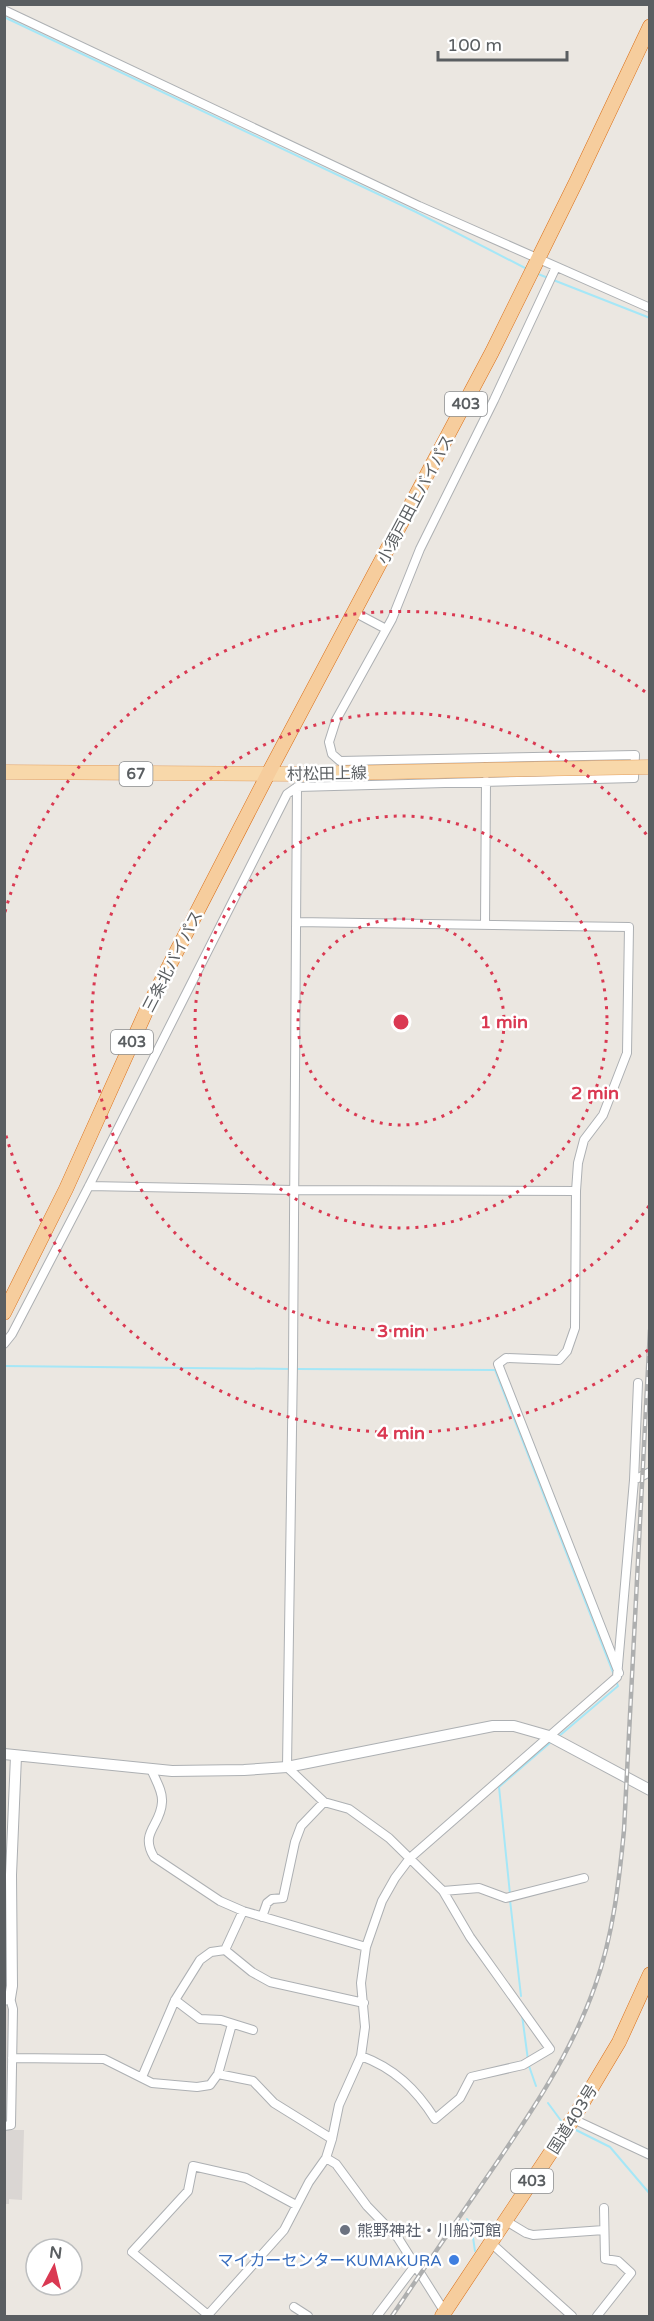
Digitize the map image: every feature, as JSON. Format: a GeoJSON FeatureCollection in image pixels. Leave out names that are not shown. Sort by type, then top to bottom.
{"type":"FeatureCollection","features":[{"type":"Feature","properties":{"kind":"highway","name":"小須戸田上バイパス"},"geometry":{"type":"LineString","coordinates":[[268,774],[463,408],[538,259],[650,26]]}},
{"type":"Feature","properties":{"kind":"highway","name":"三条北バイパス"},"geometry":{"type":"LineString","coordinates":[[4,1313],[66,1189],[148,1007],[268,774]]}},
{"type":"Feature","properties":{"kind":"highway","name":"国道403号"},"geometry":{"type":"LineString","coordinates":[[445,2315],[573,2119],[620,2042],[650,1974]]}},
{"type":"Feature","properties":{"kind":"main road","name":"村松田上線"},"geometry":{"type":"LineString","coordinates":[[4,772],[485,776],[650,767]]}},
{"type":"Feature","properties":{"kind":"street"},"geometry":{"type":"LineString","coordinates":[[4,10],[418,206],[650,308]]}},
{"type":"Feature","properties":{"kind":"street"},"geometry":{"type":"LineString","coordinates":[[4,1344],[12,1334],[89,1186],[287,794],[297,787],[485,776],[634,778],[635,755],[340,761],[332,754],[329,742],[336,720],[386,629],[420,549],[494,400],[556,267]]}},
{"type":"Feature","properties":{"kind":"street"},"geometry":{"type":"LineString","coordinates":[[354,612],[386,629]]}},
{"type":"Feature","properties":{"kind":"street"},"geometry":{"type":"LineString","coordinates":[[484,925],[485,776]]}},
{"type":"Feature","properties":{"kind":"street"},"geometry":{"type":"LineString","coordinates":[[297,787],[293,1362],[287,1767],[324,1802],[349,1809],[389,1838],[443,1891],[470,1937],[550,2049],[523,2065],[471,2077],[460,2098],[435,2119],[414,2089],[398,2075],[378,2062],[361,2056]]}},
{"type":"Feature","properties":{"kind":"street"},"geometry":{"type":"LineString","coordinates":[[296,922],[629,927],[627,1053],[603,1115],[584,1140],[578,1163],[575,1328],[567,1351],[560,1360],[506,1359],[498,1364],[619,1673]]}},
{"type":"Feature","properties":{"kind":"street"},"geometry":{"type":"LineString","coordinates":[[89,1186],[293,1190],[576,1191]]}},
{"type":"Feature","properties":{"kind":"street"},"geometry":{"type":"LineString","coordinates":[[296,2205],[246,2178],[193,2166],[188,2191],[132,2252],[210,2315],[284,2230],[296,2205],[326,2158],[339,2105],[361,2056],[365,2027],[361,1983],[366,1947],[382,1901],[395,1878],[410,1858],[619,1673],[634,1480],[638,1383]]}},
{"type":"Feature","properties":{"kind":"street"},"geometry":{"type":"LineString","coordinates":[[634,1480],[650,1472]]}},
{"type":"Feature","properties":{"kind":"street"},"geometry":{"type":"LineString","coordinates":[[4,1754],[151,1769],[232,1770],[287,1767],[493,1725],[514,1726],[549,1736],[650,1790]]}},
{"type":"Feature","properties":{"kind":"street"},"geometry":{"type":"LineString","coordinates":[[4,2126],[11,2125],[13,2009],[7,1999],[12,1986],[8,1875],[16,1756]]}},
{"type":"Feature","properties":{"kind":"street"},"geometry":{"type":"LineString","coordinates":[[151,1769],[162,1800],[160,1812],[147,1838],[148,1848],[154,1857],[220,1901],[243,1911],[366,1947]]}},
{"type":"Feature","properties":{"kind":"street"},"geometry":{"type":"LineString","coordinates":[[262,1917],[267,1903],[272,1899],[283,1898],[295,1842],[301,1826],[324,1802]]}},
{"type":"Feature","properties":{"kind":"street"},"geometry":{"type":"LineString","coordinates":[[443,1891],[479,1888],[506,1898],[584,1878]]}},
{"type":"Feature","properties":{"kind":"street"},"geometry":{"type":"LineString","coordinates":[[225,1950],[243,1911]]}},
{"type":"Feature","properties":{"kind":"street"},"geometry":{"type":"LineString","coordinates":[[142,2078],[175,2000],[200,1960],[211,1952],[225,1950],[252,1972],[270,1982],[364,2003]]}},
{"type":"Feature","properties":{"kind":"street"},"geometry":{"type":"LineString","coordinates":[[175,2000],[200,2019],[253,2030]]}},
{"type":"Feature","properties":{"kind":"street"},"geometry":{"type":"LineString","coordinates":[[12,2058],[110,2060],[152,2083],[197,2087],[210,2085],[218,2074],[232,2024]]}},
{"type":"Feature","properties":{"kind":"street"},"geometry":{"type":"LineString","coordinates":[[218,2074],[254,2081],[274,2103],[332,2139]]}},
{"type":"Feature","properties":{"kind":"street"},"geometry":{"type":"LineString","coordinates":[[573,2119],[650,2155]]}},
{"type":"Feature","properties":{"kind":"street"},"geometry":{"type":"LineString","coordinates":[[326,2158],[336,2164],[367,2206],[398,2238],[445,2315]]}},
{"type":"Feature","properties":{"kind":"street"},"geometry":{"type":"LineString","coordinates":[[597,2316],[631,2273],[618,2261],[605,2259],[604,2208]]}},
{"type":"Feature","properties":{"kind":"street"},"geometry":{"type":"LineString","coordinates":[[506,2221],[533,2235],[604,2230]]}},
{"type":"Feature","properties":{"kind":"street"},"geometry":{"type":"LineString","coordinates":[[491,2243],[572,2316]]}},
{"type":"Feature","properties":{"kind":"street"},"geometry":{"type":"LineString","coordinates":[[377,2316],[414,2267]]}},
{"type":"Feature","properties":{"kind":"street"},"geometry":{"type":"LineString","coordinates":[[294,2307],[308,2316]]}},
{"type":"Feature","properties":{"kind":"shaded area"},"geometry":{"type":"Polygon","coordinates":[[[4,2006],[8,2006],[8,2122],[5,2123],[4,2006]]]}},
{"type":"Feature","properties":{"kind":"shaded area"},"geometry":{"type":"Polygon","coordinates":[[[5,2130],[24,2130],[22,2200],[9,2199],[9,2204],[5,2204],[5,2130]]]}},
{"type":"Feature","properties":{"kind":"waterway"},"geometry":{"type":"LineString","coordinates":[[4,17],[416,212],[527,269]]}},
{"type":"Feature","properties":{"kind":"waterway"},"geometry":{"type":"LineString","coordinates":[[538,274],[650,318]]}},
{"type":"Feature","properties":{"kind":"waterway"},"geometry":{"type":"LineString","coordinates":[[4,1366],[291,1369]]}},
{"type":"Feature","properties":{"kind":"waterway"},"geometry":{"type":"LineString","coordinates":[[297,1369],[495,1370],[614,1675]]}},
{"type":"Feature","properties":{"kind":"waterway"},"geometry":{"type":"LineString","coordinates":[[558,1737],[618,1686],[616,1681]]}},
{"type":"Feature","properties":{"kind":"waterway"},"geometry":{"type":"LineString","coordinates":[[510,1894],[499,1787],[551,1742]]}},
{"type":"Feature","properties":{"kind":"waterway"},"geometry":{"type":"LineString","coordinates":[[510,1900],[521,1996]]}},
{"type":"Feature","properties":{"kind":"waterway"},"geometry":{"type":"LineString","coordinates":[[522,2015],[528,2060]]}},
{"type":"Feature","properties":{"kind":"waterway"},"geometry":{"type":"LineString","coordinates":[[529,2066],[536,2086]]}},
{"type":"Feature","properties":{"kind":"waterway"},"geometry":{"type":"LineString","coordinates":[[548,2103],[562,2122]]}},
{"type":"Feature","properties":{"kind":"waterway"},"geometry":{"type":"LineString","coordinates":[[576,2130],[610,2147],[650,2194]]}},
{"type":"Feature","properties":{"kind":"waterway"},"geometry":{"type":"LineString","coordinates":[[467,2219],[471,2224],[475,2251]]}},
{"type":"Feature","properties":{"kind":"railway"},"geometry":{"type":"LineString","coordinates":[[392,2316],[518,2131],[561,2061],[585,2012],[606,1948],[617,1889],[624,1830],[650,1330]]}},
{"type":"Feature","properties":{"kind":"place","name":"熊野神社・川船河館"},"geometry":{"type":"Point","coordinates":[345,2230]}},
{"type":"Feature","properties":{"kind":"place","name":"マイカーセンターKUMAKURA"},"geometry":{"type":"Point","coordinates":[454,2260]}}]}
